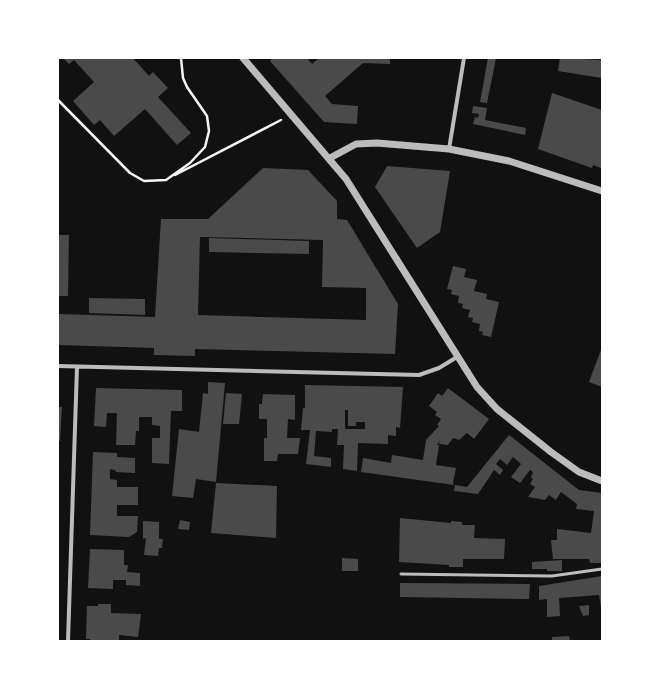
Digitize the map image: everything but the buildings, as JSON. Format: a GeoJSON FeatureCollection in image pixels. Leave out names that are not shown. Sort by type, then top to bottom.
{"type":"FeatureCollection","features":[{"type":"Feature","properties":{"kind":"street"},"geometry":{"type":"LineString","coordinates":[[243,58],[330,158],[346,179],[477,387],[497,409],[579,472],[602,481]]}},
{"type":"Feature","properties":{"kind":"street"},"geometry":{"type":"LineString","coordinates":[[449,149],[464,58]]}},
{"type":"Feature","properties":{"kind":"street"},"geometry":{"type":"LineString","coordinates":[[330,158],[356,144],[377,143],[449,149],[509,161],[602,191]]}},
{"type":"Feature","properties":{"kind":"street"},"geometry":{"type":"LineString","coordinates":[[58,366],[419,375],[439,368],[457,357]]}},
{"type":"Feature","properties":{"kind":"street"},"geometry":{"type":"LineString","coordinates":[[68,641],[77,367]]}},
{"type":"Feature","properties":{"kind":"lane"},"geometry":{"type":"LineString","coordinates":[[401,574],[552,576],[602,569]]}},
{"type":"Feature","properties":{"kind":"path"},"geometry":{"type":"LineString","coordinates":[[166,180],[198,156],[205,147],[209,131],[207,116],[186,87],[183,78],[181,58]]}},
{"type":"Feature","properties":{"kind":"path"},"geometry":{"type":"LineString","coordinates":[[58,100],[130,173],[144,181],[166,180],[292,114]]}}]}
